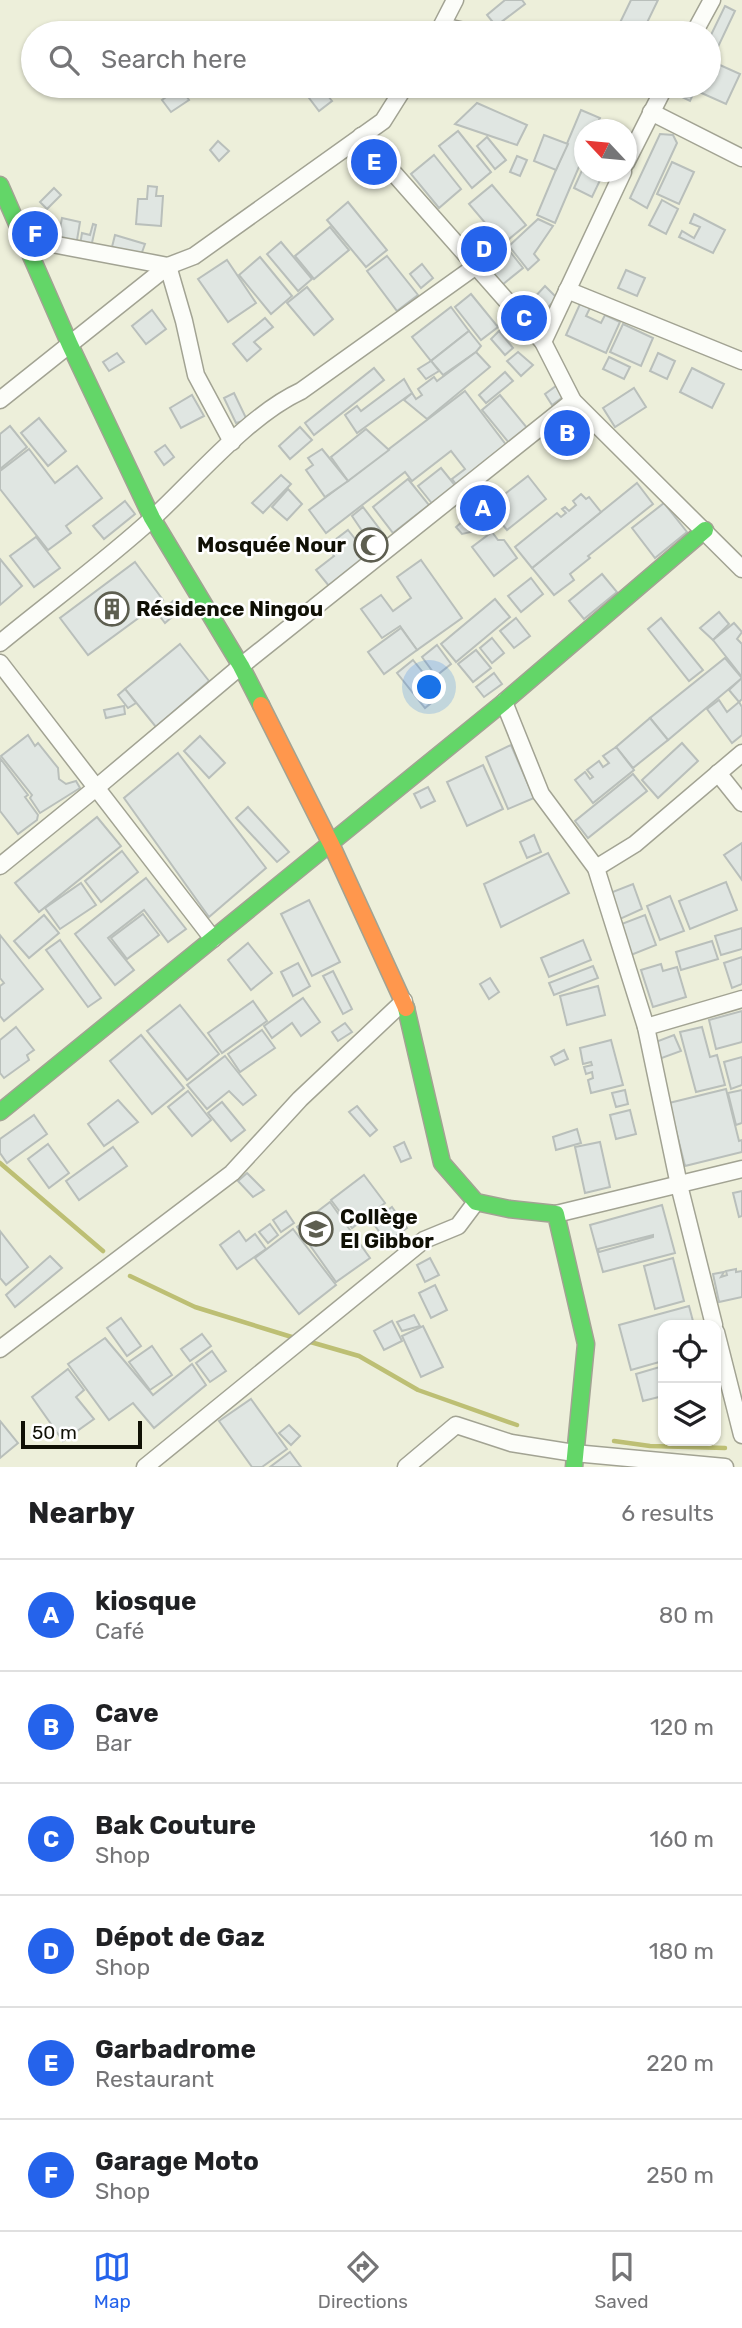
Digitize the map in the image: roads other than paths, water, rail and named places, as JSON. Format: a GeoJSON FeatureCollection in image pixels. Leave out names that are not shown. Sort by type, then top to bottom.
{"type":"FeatureCollection","features":[{"type":"Feature","properties":{"kind":"street"},"geometry":{"type":"LineString","coordinates":[[444,21],[455,0]]}},
{"type":"Feature","properties":{"kind":"street"},"geometry":{"type":"LineString","coordinates":[[701,21],[712,0]]}},
{"type":"Feature","properties":{"kind":"street"},"geometry":{"type":"LineString","coordinates":[[0,400],[168,266],[194,256],[383,121],[397,98]]}},
{"type":"Feature","properties":{"kind":"street"},"geometry":{"type":"LineString","coordinates":[[637,140],[658,98]]}},
{"type":"Feature","properties":{"kind":"street"},"geometry":{"type":"LineString","coordinates":[[650,112],[742,158]]}},
{"type":"Feature","properties":{"kind":"street"},"geometry":{"type":"LineString","coordinates":[[361,136],[543,342],[573,401],[742,569]]}},
{"type":"Feature","properties":{"kind":"street"},"geometry":{"type":"LineString","coordinates":[[543,342],[618,182]]}},
{"type":"Feature","properties":{"kind":"street"},"geometry":{"type":"LineString","coordinates":[[0,186],[70,345],[152,519],[241,666],[331,844],[404,1001],[442,1163],[476,1202],[556,1214],[742,1169]]}},
{"type":"Feature","properties":{"kind":"street"},"geometry":{"type":"LineString","coordinates":[[20,228],[52,244],[168,266]]}},
{"type":"Feature","properties":{"kind":"street"},"geometry":{"type":"LineString","coordinates":[[168,266],[196,374],[232,442]]}},
{"type":"Feature","properties":{"kind":"street"},"geometry":{"type":"LineString","coordinates":[[0,643],[152,519],[232,442],[282,400],[301,391],[476,266]]}},
{"type":"Feature","properties":{"kind":"street"},"geometry":{"type":"LineString","coordinates":[[567,290],[742,361]]}},
{"type":"Feature","properties":{"kind":"street"},"geometry":{"type":"LineString","coordinates":[[0,866],[241,666],[573,401]]}},
{"type":"Feature","properties":{"kind":"street"},"geometry":{"type":"LineString","coordinates":[[0,1112],[504,702],[705,530]]}},
{"type":"Feature","properties":{"kind":"street"},"geometry":{"type":"LineString","coordinates":[[0,663],[213,939]]}},
{"type":"Feature","properties":{"kind":"street"},"geometry":{"type":"LineString","coordinates":[[504,702],[541,794],[596,868],[646,1027],[679,1185],[713,1320]]}},
{"type":"Feature","properties":{"kind":"street"},"geometry":{"type":"LineString","coordinates":[[596,868],[635,844],[742,753]]}},
{"type":"Feature","properties":{"kind":"street"},"geometry":{"type":"LineString","coordinates":[[718,773],[742,803]]}},
{"type":"Feature","properties":{"kind":"street"},"geometry":{"type":"LineString","coordinates":[[646,1027],[742,999]]}},
{"type":"Feature","properties":{"kind":"street"},"geometry":{"type":"LineString","coordinates":[[0,1349],[232,1173],[300,1099],[404,1001]]}},
{"type":"Feature","properties":{"kind":"street"},"geometry":{"type":"LineString","coordinates":[[145,1467],[424,1240],[458,1226],[476,1202]]}},
{"type":"Feature","properties":{"kind":"street"},"geometry":{"type":"LineString","coordinates":[[556,1214],[586,1344],[574,1460]]}},
{"type":"Feature","properties":{"kind":"street"},"geometry":{"type":"LineString","coordinates":[[721,1352],[742,1435]]}},
{"type":"Feature","properties":{"kind":"street"},"geometry":{"type":"LineString","coordinates":[[406,1467],[456,1424],[511,1443],[574,1460],[725,1467]]}},
{"type":"Feature","properties":{"kind":"waterway"},"geometry":{"type":"LineString","coordinates":[[0,1163],[103,1251]]}},
{"type":"Feature","properties":{"kind":"waterway"},"geometry":{"type":"LineString","coordinates":[[130,1276],[195,1307],[295,1338]]}},
{"type":"Feature","properties":{"kind":"waterway"},"geometry":{"type":"LineString","coordinates":[[307,1341],[359,1356],[418,1390],[517,1425]]}},
{"type":"Feature","properties":{"kind":"waterway"},"geometry":{"type":"LineString","coordinates":[[614,1441],[650,1446],[725,1448]]}},
{"type":"Feature","properties":{"kind":"place","name":"Garbadrome"},"geometry":{"type":"Point","coordinates":[374,162]}},
{"type":"Feature","properties":{"kind":"place","name":"Garage Moto"},"geometry":{"type":"Point","coordinates":[35,234]}},
{"type":"Feature","properties":{"kind":"place","name":"Dépot de Gaz"},"geometry":{"type":"Point","coordinates":[484,249]}},
{"type":"Feature","properties":{"kind":"place","name":"Bak Couture"},"geometry":{"type":"Point","coordinates":[524,318]}},
{"type":"Feature","properties":{"kind":"place","name":"Cave"},"geometry":{"type":"Point","coordinates":[567,433]}},
{"type":"Feature","properties":{"kind":"place","name":"kiosque"},"geometry":{"type":"Point","coordinates":[483,508]}},
{"type":"Feature","properties":{"kind":"place","name":"Mosquée Nour"},"geometry":{"type":"Point","coordinates":[371,545]}},
{"type":"Feature","properties":{"kind":"place","name":"Résidence Ningou"},"geometry":{"type":"Point","coordinates":[112,609]}},
{"type":"Feature","properties":{"kind":"place","name":"Collège El Gibbor"},"geometry":{"type":"Point","coordinates":[316,1229]}}]}
